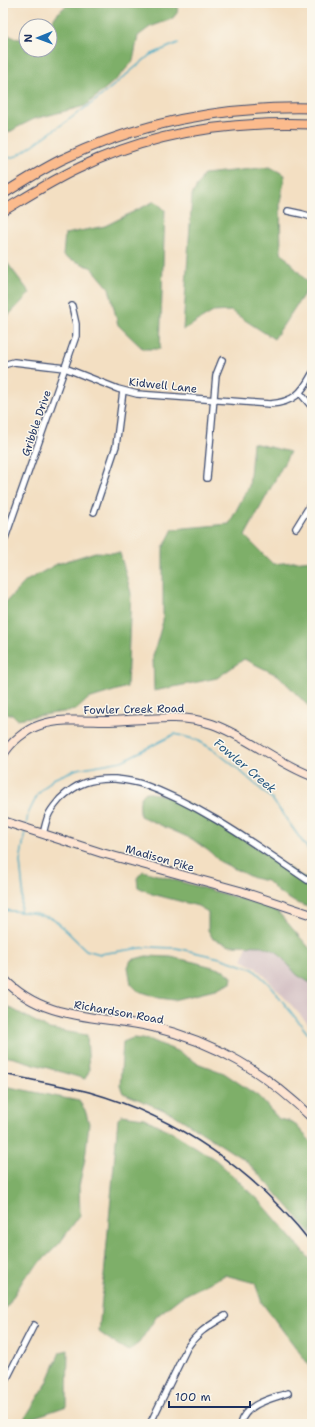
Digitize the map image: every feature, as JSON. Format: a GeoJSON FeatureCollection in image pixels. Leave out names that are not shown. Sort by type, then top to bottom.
{"type":"FeatureCollection","features":[{"type":"Feature","properties":{"kind":"main road"},"geometry":{"type":"LineString","coordinates":[[3,194],[59,161],[100,143],[141,128],[190,116],[230,110],[312,108]]}},
{"type":"Feature","properties":{"kind":"main road"},"geometry":{"type":"LineString","coordinates":[[3,211],[46,185],[80,167],[160,138],[203,129],[232,125],[279,123],[312,124]]}},
{"type":"Feature","properties":{"kind":"main road","name":"Fowler Creek Road"},"geometry":{"type":"LineString","coordinates":[[3,755],[11,744],[20,736],[30,729],[45,723],[164,718],[194,719],[212,724],[235,734],[290,766],[312,776]]}},
{"type":"Feature","properties":{"kind":"main road","name":"Madison Pike"},"geometry":{"type":"LineString","coordinates":[[3,821],[102,853],[240,891],[312,915]]}},
{"type":"Feature","properties":{"kind":"main road","name":"Richardson Road"},"geometry":{"type":"LineString","coordinates":[[3,978],[29,999],[62,1013],[152,1027],[190,1038],[211,1047],[262,1075],[281,1089],[312,1118]]}},
{"type":"Feature","properties":{"kind":"street"},"geometry":{"type":"LineString","coordinates":[[288,211],[312,217]]}},
{"type":"Feature","properties":{"kind":"street","name":"Gribble Drive"},"geometry":{"type":"LineString","coordinates":[[3,544],[65,368],[76,331],[72,306]]}},
{"type":"Feature","properties":{"kind":"street"},"geometry":{"type":"LineString","coordinates":[[207,478],[216,375],[222,360]]}},
{"type":"Feature","properties":{"kind":"street","name":"Kidwell Lane"},"geometry":{"type":"LineString","coordinates":[[3,365],[14,362],[65,368],[123,391],[137,394],[270,404],[285,402],[300,394]]}},
{"type":"Feature","properties":{"kind":"street"},"geometry":{"type":"LineString","coordinates":[[312,374],[300,394],[312,408]]}},
{"type":"Feature","properties":{"kind":"street"},"geometry":{"type":"LineString","coordinates":[[94,512],[116,446],[123,391]]}},
{"type":"Feature","properties":{"kind":"street"},"geometry":{"type":"LineString","coordinates":[[296,528],[312,502]]}},
{"type":"Feature","properties":{"kind":"street"},"geometry":{"type":"LineString","coordinates":[[39,833],[52,809],[67,793],[79,785],[90,780],[125,780],[141,783],[198,809],[312,883]]}},
{"type":"Feature","properties":{"kind":"street"},"geometry":{"type":"LineString","coordinates":[[150,1424],[192,1340],[199,1333],[225,1316]]}},
{"type":"Feature","properties":{"kind":"street"},"geometry":{"type":"LineString","coordinates":[[3,1386],[34,1325]]}},
{"type":"Feature","properties":{"kind":"street"},"geometry":{"type":"LineString","coordinates":[[240,1424],[245,1414],[257,1404],[288,1393]]}},
{"type":"Feature","properties":{"kind":"shaded area"},"geometry":{"type":"Polygon","coordinates":[[[247,946],[262,946],[277,952],[297,975],[312,984],[312,1028],[266,977],[255,967],[242,960],[247,946]]]}},
{"type":"Feature","properties":{"kind":"green space"},"geometry":{"type":"Polygon","coordinates":[[[69,3],[179,3],[177,13],[172,19],[150,27],[138,36],[133,61],[119,77],[85,106],[34,119],[3,136],[3,31],[8,35],[18,39],[18,58],[58,58],[58,18],[54,18],[69,3]]]}},
{"type":"Feature","properties":{"kind":"green space"},"geometry":{"type":"Polygon","coordinates":[[[270,167],[285,175],[280,203],[281,252],[310,285],[274,339],[231,311],[213,312],[183,330],[192,195],[204,174],[270,167]]]}},
{"type":"Feature","properties":{"kind":"green space"},"geometry":{"type":"Polygon","coordinates":[[[155,201],[165,210],[160,349],[143,349],[118,325],[109,288],[92,268],[63,256],[65,234],[105,226],[155,201]]]}},
{"type":"Feature","properties":{"kind":"green space"},"geometry":{"type":"Polygon","coordinates":[[[5,260],[30,293],[3,321],[3,261],[5,260]]]}},
{"type":"Feature","properties":{"kind":"green space"},"geometry":{"type":"Polygon","coordinates":[[[253,443],[290,452],[245,536],[273,564],[312,560],[312,710],[279,676],[244,659],[217,678],[154,691],[153,656],[163,621],[163,548],[173,529],[229,524],[249,486],[253,443]]]}},
{"type":"Feature","properties":{"kind":"green space"},"geometry":{"type":"Polygon","coordinates":[[[95,552],[120,553],[131,593],[127,687],[88,699],[76,710],[17,719],[12,714],[3,714],[3,605],[26,581],[57,564],[95,552]]]}},
{"type":"Feature","properties":{"kind":"green space"},"geometry":{"type":"Polygon","coordinates":[[[146,792],[172,797],[198,809],[312,883],[312,908],[296,903],[278,892],[267,881],[253,878],[219,861],[210,852],[192,839],[140,816],[140,800],[146,792]]]}},
{"type":"Feature","properties":{"kind":"green space"},"geometry":{"type":"Polygon","coordinates":[[[143,871],[266,906],[278,912],[312,951],[312,984],[297,975],[277,952],[262,946],[230,945],[213,939],[208,930],[208,912],[198,906],[152,894],[138,887],[137,878],[143,871]]]}},
{"type":"Feature","properties":{"kind":"green space"},"geometry":{"type":"Polygon","coordinates":[[[146,956],[171,957],[224,970],[232,977],[231,983],[215,990],[174,1000],[159,998],[138,991],[131,984],[128,967],[131,960],[146,956]]]}},
{"type":"Feature","properties":{"kind":"green space"},"geometry":{"type":"Polygon","coordinates":[[[3,1004],[49,1029],[87,1035],[89,1071],[85,1079],[3,1056],[3,1004]]]}},
{"type":"Feature","properties":{"kind":"green space"},"geometry":{"type":"Polygon","coordinates":[[[133,1038],[151,1040],[179,1052],[197,1063],[224,1073],[258,1096],[279,1119],[293,1122],[312,1143],[312,1234],[246,1161],[173,1114],[123,1093],[120,1086],[123,1042],[133,1038]]]}},
{"type":"Feature","properties":{"kind":"green space"},"geometry":{"type":"Polygon","coordinates":[[[9,1087],[79,1101],[85,1110],[89,1123],[85,1159],[79,1186],[80,1215],[59,1244],[25,1277],[3,1313],[3,1088],[9,1087]]]}},
{"type":"Feature","properties":{"kind":"green space"},"geometry":{"type":"Polygon","coordinates":[[[122,1115],[144,1118],[175,1134],[216,1160],[260,1201],[312,1262],[312,1369],[262,1303],[255,1283],[225,1275],[181,1297],[157,1316],[139,1343],[128,1351],[99,1332],[118,1119],[122,1115]]]}},
{"type":"Feature","properties":{"kind":"green space"},"geometry":{"type":"Polygon","coordinates":[[[68,1350],[67,1406],[23,1421],[47,1383],[60,1352],[68,1350]]]}},
{"type":"Feature","properties":{"kind":"waterway"},"geometry":{"type":"LineString","coordinates":[[3,159],[17,156],[33,145],[95,101],[150,55],[178,43]]}},
{"type":"Feature","properties":{"kind":"waterway","name":"Fowler Creek"},"geometry":{"type":"LineString","coordinates":[[26,826],[28,814],[38,794],[53,779],[77,769],[122,761],[175,734],[197,740],[214,750],[272,799],[312,855]]}},
{"type":"Feature","properties":{"kind":"waterway","name":"Fowler Creek"},"geometry":{"type":"LineString","coordinates":[[20,912],[23,890],[20,862],[25,832]]}},
{"type":"Feature","properties":{"kind":"waterway"},"geometry":{"type":"LineString","coordinates":[[3,910],[32,913],[54,919],[86,950],[100,954],[148,947],[176,948],[220,958],[253,969],[269,984],[312,1039]]}},
{"type":"Feature","properties":{"kind":"railway"},"geometry":{"type":"LineString","coordinates":[[3,1074],[89,1092],[154,1116],[184,1132],[213,1150],[266,1193],[312,1244]]}}]}
